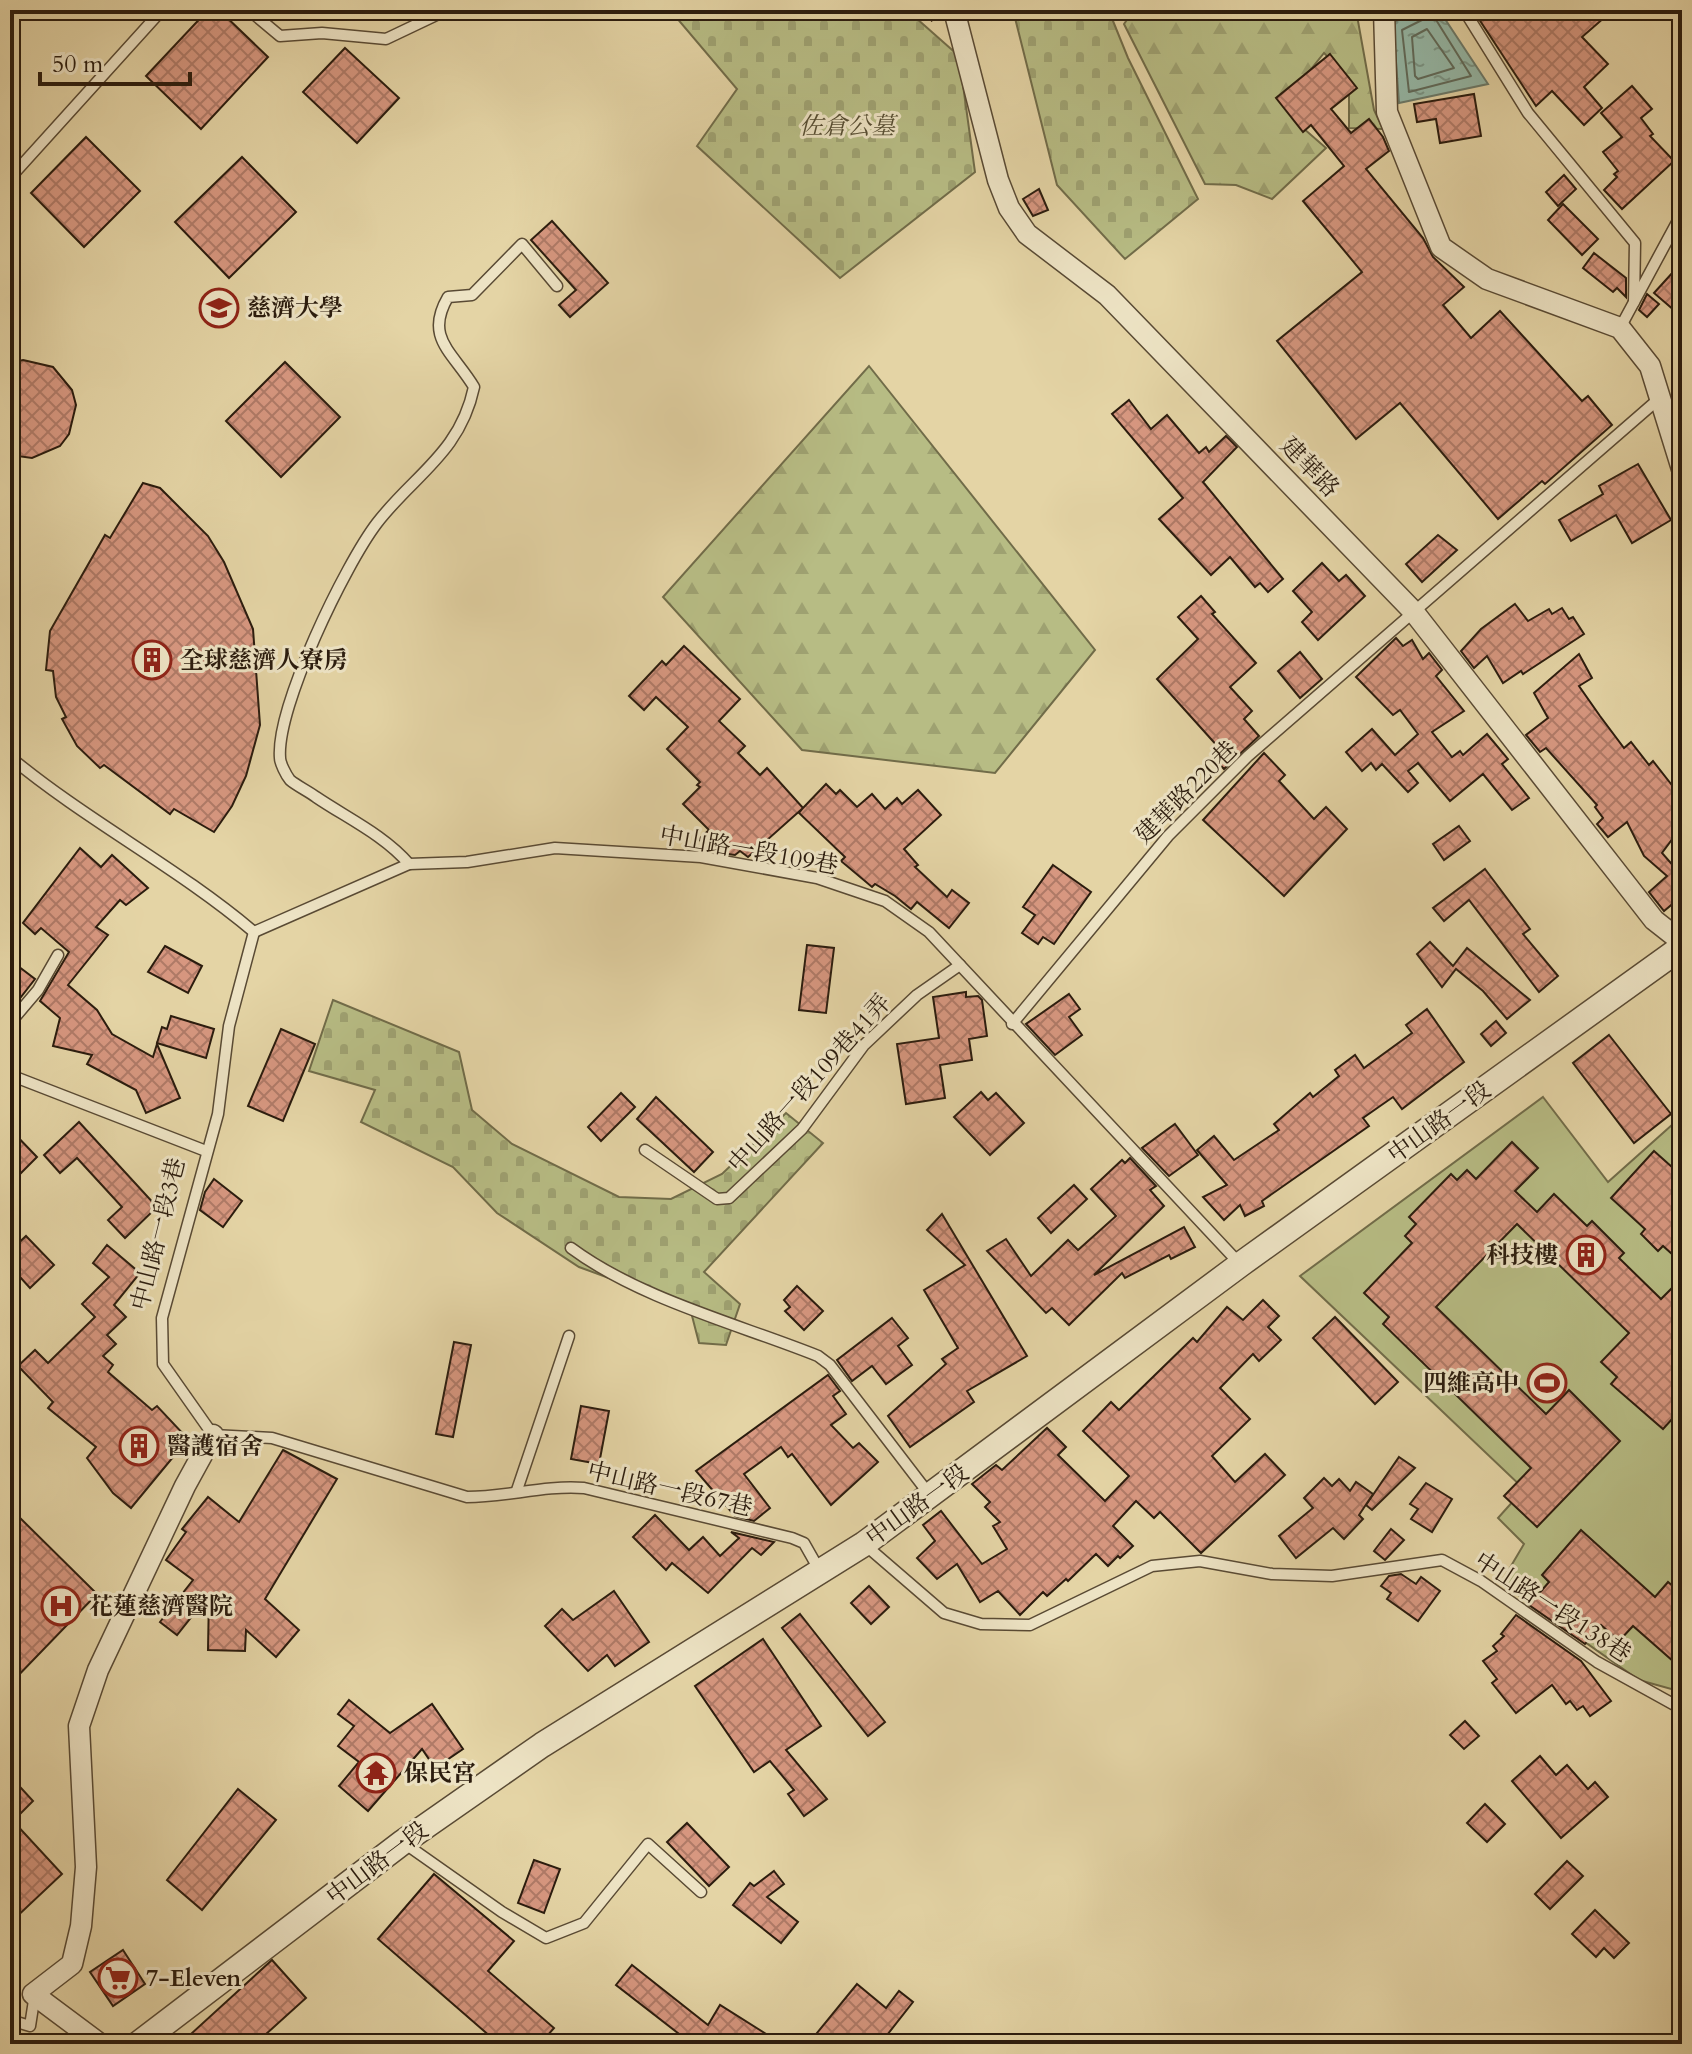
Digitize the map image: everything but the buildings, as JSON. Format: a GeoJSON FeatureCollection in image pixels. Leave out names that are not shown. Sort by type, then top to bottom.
{"type":"FeatureCollection","features":[{"type":"Feature","properties":{"kind":"street","name":"建華路"},"geometry":{"type":"LineString","coordinates":[[954,10],[998,180],[1009,208],[1027,234],[1107,295],[1413,611],[1654,920],[1682,945]]}},
{"type":"Feature","properties":{"kind":"street"},"geometry":{"type":"LineString","coordinates":[[1384,10],[1387,112],[1441,247],[1487,279],[1620,328],[1650,366],[1682,469]]}},
{"type":"Feature","properties":{"kind":"street","name":"中山路一段"},"geometry":{"type":"LineString","coordinates":[[138,2044],[403,1842],[542,1745],[821,1574],[864,1544],[1241,1264],[1682,945]]}},
{"type":"Feature","properties":{"kind":"street"},"geometry":{"type":"LineString","coordinates":[[100,2044],[33,1994],[72,1964],[81,1926],[86,1867],[79,1726],[98,1670],[185,1486],[213,1435]]}},
{"type":"Feature","properties":{"kind":"lane"},"geometry":{"type":"LineString","coordinates":[[10,178],[162,10]]}},
{"type":"Feature","properties":{"kind":"lane"},"geometry":{"type":"LineString","coordinates":[[249,10],[280,36],[322,33],[386,39],[447,10]]}},
{"type":"Feature","properties":{"kind":"lane"},"geometry":{"type":"LineString","coordinates":[[1464,10],[1528,113],[1635,243],[1634,302]]}},
{"type":"Feature","properties":{"kind":"lane"},"geometry":{"type":"LineString","coordinates":[[1620,328],[1682,213]]}},
{"type":"Feature","properties":{"kind":"lane"},"geometry":{"type":"LineString","coordinates":[[409,864],[394,847],[290,780],[280,760],[284,724],[323,624],[377,524],[436,465],[469,409],[474,387],[438,337],[436,317],[448,297],[472,295],[522,244],[557,286]]}},
{"type":"Feature","properties":{"kind":"lane","name":"建華路220巷"},"geometry":{"type":"LineString","coordinates":[[1012,1024],[1168,836],[1248,756],[1661,397]]}},
{"type":"Feature","properties":{"kind":"lane"},"geometry":{"type":"LineString","coordinates":[[10,757],[63,799],[227,909],[254,932]]}},
{"type":"Feature","properties":{"kind":"lane","name":"中山路一段109巷"},"geometry":{"type":"LineString","coordinates":[[254,932],[409,864],[467,862],[555,848],[643,851],[701,857],[817,878],[885,901],[929,932],[1012,1024],[1241,1264]]}},
{"type":"Feature","properties":{"kind":"lane","name":"中山路一段3巷"},"geometry":{"type":"LineString","coordinates":[[213,1435],[163,1364],[162,1318],[218,1114],[229,1026],[254,932]]}},
{"type":"Feature","properties":{"kind":"lane"},"geometry":{"type":"LineString","coordinates":[[10,1023],[38,990],[58,955]]}},
{"type":"Feature","properties":{"kind":"lane","name":"中山路一段109巷41弄"},"geometry":{"type":"LineString","coordinates":[[645,1150],[717,1199],[729,1198],[802,1129],[864,1045],[917,995],[960,965]]}},
{"type":"Feature","properties":{"kind":"lane"},"geometry":{"type":"LineString","coordinates":[[10,1075],[206,1151]]}},
{"type":"Feature","properties":{"kind":"lane"},"geometry":{"type":"LineString","coordinates":[[571,1248],[597,1268],[818,1356],[830,1365],[930,1496]]}},
{"type":"Feature","properties":{"kind":"lane"},"geometry":{"type":"LineString","coordinates":[[517,1490],[569,1336]]}},
{"type":"Feature","properties":{"kind":"lane","name":"中山路一段67巷"},"geometry":{"type":"LineString","coordinates":[[213,1435],[272,1438],[467,1497],[496,1497],[517,1490],[584,1488],[792,1538],[804,1543],[821,1574]]}},
{"type":"Feature","properties":{"kind":"lane","name":"中山路一段138巷"},"geometry":{"type":"LineString","coordinates":[[864,1544],[944,1613],[981,1624],[1030,1625],[1152,1566],[1200,1561],[1272,1574],[1332,1576],[1442,1560],[1481,1581],[1597,1662],[1682,1709]]}},
{"type":"Feature","properties":{"kind":"lane"},"geometry":{"type":"LineString","coordinates":[[403,1842],[502,1912],[546,1938],[584,1923],[648,1844],[701,1892]]}},
{"type":"Feature","properties":{"kind":"lane"},"geometry":{"type":"LineString","coordinates":[[10,2020],[30,2026],[33,1994],[59,1985]]}},
{"type":"Feature","properties":{"kind":"green space","name":"佐倉公墓"},"geometry":{"type":"Polygon","coordinates":[[[670,10],[907,10],[959,56],[975,172],[840,278],[697,146],[737,89],[670,10]]]}},
{"type":"Feature","properties":{"kind":"green space"},"geometry":{"type":"Polygon","coordinates":[[[1013,10],[1120,10],[1113,21],[1128,58],[1198,199],[1125,259],[1057,185],[1013,10]]]}},
{"type":"Feature","properties":{"kind":"green space"},"geometry":{"type":"Polygon","coordinates":[[[1134,10],[1356,10],[1374,110],[1383,129],[1349,128],[1349,78],[1324,53],[1292,93],[1303,128],[1326,148],[1272,199],[1236,185],[1205,184],[1124,24],[1134,10]]]}},
{"type":"Feature","properties":{"kind":"green space"},"geometry":{"type":"Polygon","coordinates":[[[869,366],[1095,650],[995,773],[802,750],[663,597],[869,366]]]}},
{"type":"Feature","properties":{"kind":"green space"},"geometry":{"type":"Polygon","coordinates":[[[333,1000],[459,1052],[472,1110],[512,1144],[619,1197],[671,1199],[722,1174],[786,1113],[823,1143],[704,1272],[740,1304],[726,1345],[699,1343],[690,1308],[579,1267],[497,1213],[453,1167],[361,1122],[375,1090],[309,1071],[333,1000]]]}},
{"type":"Feature","properties":{"kind":"green space","name":"四維高中"},"geometry":{"type":"Polygon","coordinates":[[[1543,1097],[1608,1182],[1682,1116],[1682,1692],[1639,1680],[1501,1583],[1524,1544],[1498,1518],[1524,1489],[1300,1276],[1543,1097]]]}},
{"type":"Feature","properties":{"kind":"water"},"geometry":{"type":"Polygon","coordinates":[[[1428,10],[1439,10],[1488,84],[1399,103],[1393,22],[1428,10]]]}},
{"type":"Feature","properties":{"kind":"place","name":"慈濟大學"},"geometry":{"type":"Point","coordinates":[219,308]}},
{"type":"Feature","properties":{"kind":"place","name":"全球慈濟人寮房"},"geometry":{"type":"Point","coordinates":[152,660]}},
{"type":"Feature","properties":{"kind":"place","name":"科技樓"},"geometry":{"type":"Point","coordinates":[1586,1255]}},
{"type":"Feature","properties":{"kind":"place","name":"四維高中"},"geometry":{"type":"Point","coordinates":[1547,1383]}},
{"type":"Feature","properties":{"kind":"place","name":"醫護宿舍"},"geometry":{"type":"Point","coordinates":[139,1446]}},
{"type":"Feature","properties":{"kind":"place","name":"花蓮慈濟醫院"},"geometry":{"type":"Point","coordinates":[61,1606]}},
{"type":"Feature","properties":{"kind":"place","name":"保民宮"},"geometry":{"type":"Point","coordinates":[376,1773]}},
{"type":"Feature","properties":{"kind":"place","name":"7-Eleven"},"geometry":{"type":"Point","coordinates":[118,1978]}}]}
